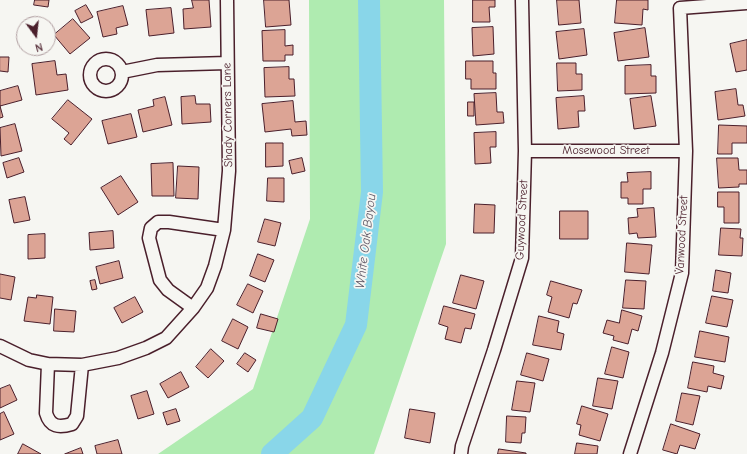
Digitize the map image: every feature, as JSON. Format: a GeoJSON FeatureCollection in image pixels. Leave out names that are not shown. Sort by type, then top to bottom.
{"type":"FeatureCollection","features":[{"type":"Feature","properties":{"kind":"street","name":"Shady Corners Lane"},"geometry":{"type":"LineString","coordinates":[[0,346],[29,360],[48,364],[82,366],[118,358],[146,348],[166,338],[193,308],[207,288],[215,266],[224,230],[229,172],[227,0]]}},
{"type":"Feature","properties":{"kind":"street","name":"Guywood Street"},"geometry":{"type":"LineString","coordinates":[[461,454],[462,446],[494,350],[522,258],[525,151],[522,0]]}},
{"type":"Feature","properties":{"kind":"street","name":"Vanwood Street"},"geometry":{"type":"LineString","coordinates":[[630,454],[662,353],[682,273],[686,151],[680,8],[747,3]]}},
{"type":"Feature","properties":{"kind":"street"},"geometry":{"type":"LineString","coordinates":[[122,72],[156,65],[227,63]]}},
{"type":"Feature","properties":{"kind":"street","name":"Mosewood Street"},"geometry":{"type":"LineString","coordinates":[[525,151],[686,151]]}},
{"type":"Feature","properties":{"kind":"street"},"geometry":{"type":"LineString","coordinates":[[193,308],[168,290],[160,280],[149,238],[151,228],[158,222],[169,222],[224,230]]}},
{"type":"Feature","properties":{"kind":"street"},"geometry":{"type":"LineString","coordinates":[[48,364],[46,413],[48,419],[54,425],[63,427],[72,424],[77,416],[82,366]]}},
{"type":"Feature","properties":{"kind":"green space"},"geometry":{"type":"Polygon","coordinates":[[[309,0],[444,0],[446,244],[374,454],[158,454],[253,389],[310,219],[309,0]]]}},
{"type":"Feature","properties":{"kind":"building"},"geometry":{"type":"Polygon","coordinates":[[[35,0],[49,0],[48,7],[34,5],[35,0]]]}},
{"type":"Feature","properties":{"kind":"building"},"geometry":{"type":"Polygon","coordinates":[[[192,0],[209,0],[211,27],[184,29],[183,9],[193,8],[192,0]]]}},
{"type":"Feature","properties":{"kind":"building"},"geometry":{"type":"Polygon","coordinates":[[[264,0],[289,0],[291,25],[266,27],[264,0]]]}},
{"type":"Feature","properties":{"kind":"building"},"geometry":{"type":"Polygon","coordinates":[[[473,0],[495,0],[495,7],[489,7],[490,22],[473,22],[473,0]]]}},
{"type":"Feature","properties":{"kind":"building"},"geometry":{"type":"Polygon","coordinates":[[[557,0],[579,0],[581,23],[559,25],[557,0]]]}},
{"type":"Feature","properties":{"kind":"building"},"geometry":{"type":"Polygon","coordinates":[[[617,0],[648,0],[648,10],[643,9],[642,25],[615,23],[617,0]]]}},
{"type":"Feature","properties":{"kind":"building"},"geometry":{"type":"Polygon","coordinates":[[[86,5],[93,17],[81,23],[75,11],[86,5]]]}},
{"type":"Feature","properties":{"kind":"building"},"geometry":{"type":"Polygon","coordinates":[[[123,6],[128,25],[116,28],[117,34],[103,37],[97,12],[123,6]]]}},
{"type":"Feature","properties":{"kind":"building"},"geometry":{"type":"Polygon","coordinates":[[[171,8],[174,33],[149,36],[146,10],[171,8]]]}},
{"type":"Feature","properties":{"kind":"building"},"geometry":{"type":"Polygon","coordinates":[[[73,19],[90,38],[70,54],[56,37],[56,33],[73,19]]]}},
{"type":"Feature","properties":{"kind":"building"},"geometry":{"type":"Polygon","coordinates":[[[493,27],[494,54],[473,56],[472,28],[493,27]]]}},
{"type":"Feature","properties":{"kind":"building"},"geometry":{"type":"Polygon","coordinates":[[[645,28],[649,57],[618,61],[614,33],[645,28]]]}},
{"type":"Feature","properties":{"kind":"building"},"geometry":{"type":"Polygon","coordinates":[[[584,29],[587,55],[559,59],[556,32],[584,29]]]}},
{"type":"Feature","properties":{"kind":"building"},"geometry":{"type":"Polygon","coordinates":[[[285,30],[285,46],[293,45],[293,55],[285,55],[285,61],[263,61],[262,31],[285,30]]]}},
{"type":"Feature","properties":{"kind":"building"},"geometry":{"type":"Polygon","coordinates":[[[747,40],[747,70],[736,72],[730,44],[747,40]]]}},
{"type":"Feature","properties":{"kind":"building"},"geometry":{"type":"Polygon","coordinates":[[[0,57],[9,57],[8,72],[0,71],[0,57]]]}},
{"type":"Feature","properties":{"kind":"building"},"geometry":{"type":"Polygon","coordinates":[[[55,61],[57,75],[66,74],[68,90],[36,95],[32,64],[55,61]]]}},
{"type":"Feature","properties":{"kind":"building"},"geometry":{"type":"Polygon","coordinates":[[[466,61],[493,61],[493,73],[496,73],[496,89],[471,89],[471,79],[466,79],[466,61]]]}},
{"type":"Feature","properties":{"kind":"building"},"geometry":{"type":"Polygon","coordinates":[[[557,63],[576,63],[576,74],[582,74],[582,90],[558,91],[557,63]]]}},
{"type":"Feature","properties":{"kind":"building"},"geometry":{"type":"Polygon","coordinates":[[[651,65],[651,76],[656,76],[656,93],[625,94],[625,66],[651,65]]]}},
{"type":"Feature","properties":{"kind":"building"},"geometry":{"type":"Polygon","coordinates":[[[289,67],[289,79],[294,79],[295,96],[265,97],[264,68],[289,67]]]}},
{"type":"Feature","properties":{"kind":"building"},"geometry":{"type":"Polygon","coordinates":[[[18,86],[22,100],[0,106],[0,91],[18,86]]]}},
{"type":"Feature","properties":{"kind":"building"},"geometry":{"type":"Polygon","coordinates":[[[736,89],[738,105],[743,105],[745,116],[718,120],[715,92],[736,89]]]}},
{"type":"Feature","properties":{"kind":"building"},"geometry":{"type":"Polygon","coordinates":[[[496,93],[497,112],[503,112],[504,123],[476,125],[474,94],[496,93]]]}},
{"type":"Feature","properties":{"kind":"building"},"geometry":{"type":"Polygon","coordinates":[[[195,96],[196,104],[210,104],[211,122],[182,124],[181,97],[195,96]]]}},
{"type":"Feature","properties":{"kind":"building"},"geometry":{"type":"Polygon","coordinates":[[[584,96],[585,111],[578,111],[579,127],[558,129],[556,98],[584,96]]]}},
{"type":"Feature","properties":{"kind":"building"},"geometry":{"type":"Polygon","coordinates":[[[651,96],[656,126],[634,129],[630,99],[651,96]]]}},
{"type":"Feature","properties":{"kind":"building"},"geometry":{"type":"Polygon","coordinates":[[[165,97],[172,125],[143,132],[138,110],[154,106],[153,100],[165,97]]]}},
{"type":"Feature","properties":{"kind":"building"},"geometry":{"type":"Polygon","coordinates":[[[68,100],[92,119],[71,145],[64,139],[69,133],[52,119],[68,100]]]}},
{"type":"Feature","properties":{"kind":"building"},"geometry":{"type":"Polygon","coordinates":[[[293,101],[295,122],[306,121],[307,135],[292,136],[291,129],[265,132],[262,104],[293,101]]]}},
{"type":"Feature","properties":{"kind":"building"},"geometry":{"type":"Polygon","coordinates":[[[468,102],[474,102],[474,116],[468,116],[468,102]]]}},
{"type":"Feature","properties":{"kind":"building"},"geometry":{"type":"Polygon","coordinates":[[[0,106],[3,117],[0,118],[0,106]]]}},
{"type":"Feature","properties":{"kind":"building"},"geometry":{"type":"Polygon","coordinates":[[[131,114],[137,137],[108,144],[102,121],[131,114]]]}},
{"type":"Feature","properties":{"kind":"building"},"geometry":{"type":"Polygon","coordinates":[[[15,124],[22,151],[1,156],[0,128],[15,124]]]}},
{"type":"Feature","properties":{"kind":"building"},"geometry":{"type":"Polygon","coordinates":[[[719,125],[747,126],[747,143],[732,143],[732,154],[718,154],[719,125]]]}},
{"type":"Feature","properties":{"kind":"building"},"geometry":{"type":"Polygon","coordinates":[[[496,132],[496,147],[490,147],[491,163],[475,164],[474,133],[496,132]]]}},
{"type":"Feature","properties":{"kind":"building"},"geometry":{"type":"Polygon","coordinates":[[[266,143],[283,143],[283,166],[266,167],[266,143]]]}},
{"type":"Feature","properties":{"kind":"building"},"geometry":{"type":"Polygon","coordinates":[[[19,158],[24,172],[7,178],[3,163],[19,158]]]}},
{"type":"Feature","properties":{"kind":"building"},"geometry":{"type":"Polygon","coordinates":[[[302,158],[305,171],[292,174],[289,161],[302,158]]]}},
{"type":"Feature","properties":{"kind":"building"},"geometry":{"type":"Polygon","coordinates":[[[717,158],[738,158],[739,170],[747,170],[747,184],[739,184],[739,187],[719,188],[717,158]]]}},
{"type":"Feature","properties":{"kind":"building"},"geometry":{"type":"Polygon","coordinates":[[[173,163],[174,196],[152,196],[151,164],[173,163]]]}},
{"type":"Feature","properties":{"kind":"building"},"geometry":{"type":"Polygon","coordinates":[[[178,166],[199,167],[198,199],[176,198],[178,166]]]}},
{"type":"Feature","properties":{"kind":"building"},"geometry":{"type":"Polygon","coordinates":[[[651,172],[651,189],[643,189],[643,204],[628,204],[628,198],[621,198],[621,182],[628,182],[627,173],[651,172]]]}},
{"type":"Feature","properties":{"kind":"building"},"geometry":{"type":"Polygon","coordinates":[[[121,176],[138,202],[118,215],[101,188],[121,176]]]}},
{"type":"Feature","properties":{"kind":"building"},"geometry":{"type":"Polygon","coordinates":[[[268,178],[284,178],[284,202],[267,201],[268,178]]]}},
{"type":"Feature","properties":{"kind":"building"},"geometry":{"type":"Polygon","coordinates":[[[718,192],[739,192],[739,223],[724,223],[724,207],[718,207],[718,192]]]}},
{"type":"Feature","properties":{"kind":"building"},"geometry":{"type":"Polygon","coordinates":[[[25,197],[30,220],[14,223],[9,200],[25,197]]]}},
{"type":"Feature","properties":{"kind":"building"},"geometry":{"type":"Polygon","coordinates":[[[475,204],[495,205],[494,233],[474,233],[475,204]]]}},
{"type":"Feature","properties":{"kind":"building"},"geometry":{"type":"Polygon","coordinates":[[[654,208],[656,237],[638,238],[637,233],[629,234],[628,218],[638,217],[637,209],[654,208]]]}},
{"type":"Feature","properties":{"kind":"building"},"geometry":{"type":"Polygon","coordinates":[[[560,211],[588,211],[588,239],[560,239],[560,211]]]}},
{"type":"Feature","properties":{"kind":"building"},"geometry":{"type":"Polygon","coordinates":[[[265,219],[281,223],[275,246],[258,242],[265,219]]]}},
{"type":"Feature","properties":{"kind":"building"},"geometry":{"type":"Polygon","coordinates":[[[721,228],[741,229],[740,238],[743,238],[742,256],[719,255],[721,228]]]}},
{"type":"Feature","properties":{"kind":"building"},"geometry":{"type":"Polygon","coordinates":[[[113,231],[114,248],[90,250],[89,233],[113,231]]]}},
{"type":"Feature","properties":{"kind":"building"},"geometry":{"type":"Polygon","coordinates":[[[45,234],[45,258],[28,259],[28,235],[45,234]]]}},
{"type":"Feature","properties":{"kind":"building"},"geometry":{"type":"Polygon","coordinates":[[[627,243],[652,245],[649,274],[625,272],[627,243]]]}},
{"type":"Feature","properties":{"kind":"building"},"geometry":{"type":"Polygon","coordinates":[[[258,254],[274,260],[265,282],[250,276],[258,254]]]}},
{"type":"Feature","properties":{"kind":"building"},"geometry":{"type":"Polygon","coordinates":[[[119,261],[123,278],[100,284],[96,267],[119,261]]]}},
{"type":"Feature","properties":{"kind":"building"},"geometry":{"type":"Polygon","coordinates":[[[716,270],[731,273],[728,293],[713,291],[716,270]]]}},
{"type":"Feature","properties":{"kind":"building"},"geometry":{"type":"Polygon","coordinates":[[[0,274],[15,277],[11,300],[0,298],[0,274]]]}},
{"type":"Feature","properties":{"kind":"building"},"geometry":{"type":"Polygon","coordinates":[[[461,275],[484,281],[476,309],[453,303],[461,275]]]}},
{"type":"Feature","properties":{"kind":"building"},"geometry":{"type":"Polygon","coordinates":[[[95,280],[97,289],[92,290],[90,281],[95,280]]]}},
{"type":"Feature","properties":{"kind":"building"},"geometry":{"type":"Polygon","coordinates":[[[626,280],[646,281],[644,309],[623,308],[626,280]]]}},
{"type":"Feature","properties":{"kind":"building"},"geometry":{"type":"Polygon","coordinates":[[[551,281],[582,290],[577,304],[573,303],[569,318],[548,312],[552,297],[547,295],[551,281]]]}},
{"type":"Feature","properties":{"kind":"building"},"geometry":{"type":"Polygon","coordinates":[[[248,284],[263,291],[253,313],[237,305],[248,284]]]}},
{"type":"Feature","properties":{"kind":"building"},"geometry":{"type":"Polygon","coordinates":[[[37,295],[53,297],[50,324],[24,321],[28,297],[36,298],[37,295]]]}},
{"type":"Feature","properties":{"kind":"building"},"geometry":{"type":"Polygon","coordinates":[[[712,296],[733,300],[727,327],[706,323],[712,296]]]}},
{"type":"Feature","properties":{"kind":"building"},"geometry":{"type":"Polygon","coordinates":[[[135,297],[143,312],[122,323],[114,308],[135,297]]]}},
{"type":"Feature","properties":{"kind":"building"},"geometry":{"type":"Polygon","coordinates":[[[444,306],[475,314],[471,329],[465,328],[461,343],[445,339],[448,327],[439,324],[444,306]]]}},
{"type":"Feature","properties":{"kind":"building"},"geometry":{"type":"Polygon","coordinates":[[[55,309],[76,311],[74,332],[54,331],[55,309]]]}},
{"type":"Feature","properties":{"kind":"building"},"geometry":{"type":"Polygon","coordinates":[[[622,310],[642,316],[638,331],[632,329],[628,344],[613,340],[614,336],[603,333],[607,320],[619,323],[622,310]]]}},
{"type":"Feature","properties":{"kind":"building"},"geometry":{"type":"Polygon","coordinates":[[[261,314],[278,319],[274,332],[257,328],[261,314]]]}},
{"type":"Feature","properties":{"kind":"building"},"geometry":{"type":"Polygon","coordinates":[[[539,316],[559,321],[557,332],[564,334],[561,350],[533,345],[539,316]]]}},
{"type":"Feature","properties":{"kind":"building"},"geometry":{"type":"Polygon","coordinates":[[[233,319],[248,327],[238,349],[222,341],[233,319]]]}},
{"type":"Feature","properties":{"kind":"building"},"geometry":{"type":"Polygon","coordinates":[[[700,331],[729,337],[725,362],[695,357],[700,331]]]}},
{"type":"Feature","properties":{"kind":"building"},"geometry":{"type":"Polygon","coordinates":[[[612,347],[629,352],[623,378],[605,374],[612,347]]]}},
{"type":"Feature","properties":{"kind":"building"},"geometry":{"type":"Polygon","coordinates":[[[211,349],[224,361],[208,378],[196,367],[211,349]]]}},
{"type":"Feature","properties":{"kind":"building"},"geometry":{"type":"Polygon","coordinates":[[[245,353],[256,360],[248,372],[237,364],[245,353]]]}},
{"type":"Feature","properties":{"kind":"building"},"geometry":{"type":"Polygon","coordinates":[[[527,353],[549,359],[543,381],[521,375],[527,353]]]}},
{"type":"Feature","properties":{"kind":"building"},"geometry":{"type":"Polygon","coordinates":[[[693,362],[714,366],[713,373],[724,376],[721,389],[708,386],[707,392],[688,388],[693,362]]]}},
{"type":"Feature","properties":{"kind":"building"},"geometry":{"type":"Polygon","coordinates":[[[181,372],[189,387],[168,398],[160,384],[181,372]]]}},
{"type":"Feature","properties":{"kind":"building"},"geometry":{"type":"Polygon","coordinates":[[[598,378],[618,381],[612,409],[593,406],[598,378]]]}},
{"type":"Feature","properties":{"kind":"building"},"geometry":{"type":"Polygon","coordinates":[[[517,381],[535,383],[530,412],[512,410],[517,381]]]}},
{"type":"Feature","properties":{"kind":"building"},"geometry":{"type":"Polygon","coordinates":[[[10,385],[17,400],[0,408],[0,389],[10,385]]]}},
{"type":"Feature","properties":{"kind":"building"},"geometry":{"type":"Polygon","coordinates":[[[147,391],[154,414],[138,419],[131,396],[147,391]]]}},
{"type":"Feature","properties":{"kind":"building"},"geometry":{"type":"Polygon","coordinates":[[[682,393],[700,396],[693,425],[676,421],[682,393]]]}},
{"type":"Feature","properties":{"kind":"building"},"geometry":{"type":"Polygon","coordinates":[[[582,406],[608,414],[600,441],[579,435],[581,425],[577,424],[582,406]]]}},
{"type":"Feature","properties":{"kind":"building"},"geometry":{"type":"Polygon","coordinates":[[[176,409],[180,421],[167,425],[163,413],[176,409]]]}},
{"type":"Feature","properties":{"kind":"building"},"geometry":{"type":"Polygon","coordinates":[[[410,409],[435,413],[430,443],[405,438],[410,409]]]}},
{"type":"Feature","properties":{"kind":"building"},"geometry":{"type":"Polygon","coordinates":[[[4,412],[14,434],[0,440],[0,414],[4,412]]]}},
{"type":"Feature","properties":{"kind":"building"},"geometry":{"type":"Polygon","coordinates":[[[507,416],[526,417],[525,433],[522,433],[521,443],[506,442],[507,416]]]}},
{"type":"Feature","properties":{"kind":"building"},"geometry":{"type":"Polygon","coordinates":[[[671,424],[700,434],[695,449],[680,445],[677,454],[663,450],[671,424]]]}},
{"type":"Feature","properties":{"kind":"building"},"geometry":{"type":"Polygon","coordinates":[[[118,440],[122,454],[97,454],[95,446],[118,440]]]}},
{"type":"Feature","properties":{"kind":"building"},"geometry":{"type":"Polygon","coordinates":[[[577,443],[598,446],[597,454],[575,454],[577,443]]]}},
{"type":"Feature","properties":{"kind":"building"},"geometry":{"type":"Polygon","coordinates":[[[23,444],[41,454],[18,454],[23,444]]]}},
{"type":"Feature","properties":{"kind":"building"},"geometry":{"type":"Polygon","coordinates":[[[81,448],[83,454],[65,454],[81,448]]]}},
{"type":"Feature","properties":{"kind":"building"},"geometry":{"type":"Polygon","coordinates":[[[499,449],[526,453],[526,454],[498,454],[499,449]]]}},
{"type":"Feature","properties":{"kind":"waterway","name":"White Oak Bayou"},"geometry":{"type":"LineString","coordinates":[[272,454],[312,418],[356,325],[372,192],[369,0]]}}]}
